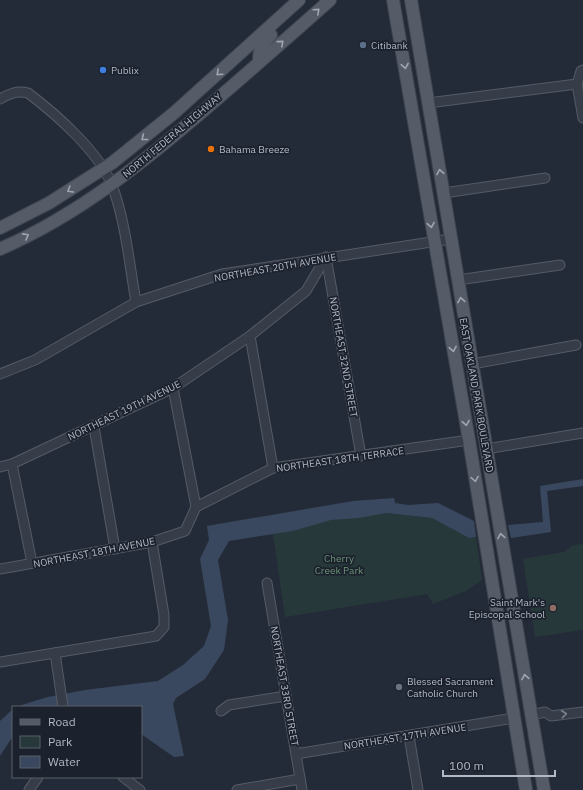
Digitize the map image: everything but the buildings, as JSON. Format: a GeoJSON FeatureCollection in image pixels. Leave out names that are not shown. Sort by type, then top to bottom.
{"type":"FeatureCollection","features":[{"type":"Feature","properties":{"kind":"main road","name":"NORTH FEDERAL HIGHWAY"},"geometry":{"type":"LineString","coordinates":[[0,228],[49,203],[103,170],[157,128],[299,0]]}},
{"type":"Feature","properties":{"kind":"main road","name":"NORTH FEDERAL HIGHWAY"},"geometry":{"type":"LineString","coordinates":[[0,249],[52,223],[111,185],[164,145],[330,0]]}},
{"type":"Feature","properties":{"kind":"main road","name":"EAST OAKLAND PARK BOULEVARD"},"geometry":{"type":"LineString","coordinates":[[393,0],[469,440],[526,790]]}},
{"type":"Feature","properties":{"kind":"main road","name":"EAST OAKLAND PARK BOULEVARD"},"geometry":{"type":"LineString","coordinates":[[411,0],[544,790]]}},
{"type":"Feature","properties":{"kind":"main road"},"geometry":{"type":"LineString","coordinates":[[259,62],[259,50],[262,43],[281,26],[284,14]]}},
{"type":"Feature","properties":{"kind":"main road"},"geometry":{"type":"LineString","coordinates":[[241,78],[249,60],[248,46]]}},
{"type":"Feature","properties":{"kind":"main road"},"geometry":{"type":"LineString","coordinates":[[407,83],[414,83],[427,99]]}},
{"type":"Feature","properties":{"kind":"main road"},"geometry":{"type":"LineString","coordinates":[[469,440],[475,446],[486,449]]}},
{"type":"Feature","properties":{"kind":"main road"},"geometry":{"type":"LineString","coordinates":[[480,508],[488,507],[497,513]]}},
{"type":"Feature","properties":{"kind":"main road"},"geometry":{"type":"LineString","coordinates":[[511,701],[524,714],[531,715]]}},
{"type":"Feature","properties":{"kind":"main road"},"geometry":{"type":"LineString","coordinates":[[514,718],[522,721],[534,733]]}},
{"type":"Feature","properties":{"kind":"street"},"geometry":{"type":"LineString","coordinates":[[583,70],[581,71],[577,84],[583,118]]}},
{"type":"Feature","properties":{"kind":"street"},"geometry":{"type":"LineString","coordinates":[[427,99],[577,84]]}},
{"type":"Feature","properties":{"kind":"street"},"geometry":{"type":"LineString","coordinates":[[0,99],[15,92],[21,91],[28,93],[74,133],[103,170],[111,185],[122,222],[136,302]]}},
{"type":"Feature","properties":{"kind":"street"},"geometry":{"type":"LineString","coordinates":[[444,193],[545,178]]}},
{"type":"Feature","properties":{"kind":"street","name":"NORTHEAST 20TH AVENUE"},"geometry":{"type":"LineString","coordinates":[[0,374],[35,360],[136,302],[222,274],[451,239]]}},
{"type":"Feature","properties":{"kind":"street","name":"NORTHEAST 19TH AVENUE"},"geometry":{"type":"LineString","coordinates":[[0,467],[12,464],[173,388],[250,336],[306,290],[326,257]]}},
{"type":"Feature","properties":{"kind":"street","name":"NORTHEAST 32ND STREET"},"geometry":{"type":"LineString","coordinates":[[326,257],[361,456]]}},
{"type":"Feature","properties":{"kind":"street"},"geometry":{"type":"LineString","coordinates":[[458,280],[560,265]]}},
{"type":"Feature","properties":{"kind":"street"},"geometry":{"type":"LineString","coordinates":[[250,336],[273,468]]}},
{"type":"Feature","properties":{"kind":"street"},"geometry":{"type":"LineString","coordinates":[[472,364],[576,345]]}},
{"type":"Feature","properties":{"kind":"street"},"geometry":{"type":"LineString","coordinates":[[173,388],[196,507]]}},
{"type":"Feature","properties":{"kind":"street"},"geometry":{"type":"LineString","coordinates":[[94,426],[115,549]]}},
{"type":"Feature","properties":{"kind":"street"},"geometry":{"type":"LineString","coordinates":[[486,449],[583,433]]}},
{"type":"Feature","properties":{"kind":"street","name":"NORTHEAST 18TH TERRACE"},"geometry":{"type":"LineString","coordinates":[[196,507],[273,468],[469,440]]}},
{"type":"Feature","properties":{"kind":"street"},"geometry":{"type":"LineString","coordinates":[[12,464],[32,564]]}},
{"type":"Feature","properties":{"kind":"street","name":"NORTHEAST 18TH AVENUE"},"geometry":{"type":"LineString","coordinates":[[0,569],[152,542],[185,531],[196,507]]}},
{"type":"Feature","properties":{"kind":"street"},"geometry":{"type":"LineString","coordinates":[[0,662],[156,636],[164,627],[164,615],[152,542]]}},
{"type":"Feature","properties":{"kind":"street","name":"NORTHEAST 33RD STREET"},"geometry":{"type":"LineString","coordinates":[[267,582],[302,790]]}},
{"type":"Feature","properties":{"kind":"street"},"geometry":{"type":"LineString","coordinates":[[55,653],[63,706]]}},
{"type":"Feature","properties":{"kind":"street"},"geometry":{"type":"LineString","coordinates":[[222,711],[229,705],[286,696]]}},
{"type":"Feature","properties":{"kind":"street"},"geometry":{"type":"LineString","coordinates":[[531,715],[545,712],[551,716],[583,712]]}},
{"type":"Feature","properties":{"kind":"street","name":"NORTHEAST 17TH AVENUE"},"geometry":{"type":"LineString","coordinates":[[296,754],[514,718]]}},
{"type":"Feature","properties":{"kind":"street"},"geometry":{"type":"LineString","coordinates":[[408,736],[418,790]]}},
{"type":"Feature","properties":{"kind":"street"},"geometry":{"type":"LineString","coordinates":[[29,790],[37,778]]}},
{"type":"Feature","properties":{"kind":"street"},"geometry":{"type":"LineString","coordinates":[[124,778],[140,790]]}},
{"type":"Feature","properties":{"kind":"street"},"geometry":{"type":"LineString","coordinates":[[237,790],[300,779]]}},
{"type":"Feature","properties":{"kind":"street"},"geometry":{"type":"LineString","coordinates":[[277,790],[283,782]]}},
{"type":"Feature","properties":{"kind":"green space","name":"Cherry Creek Park"},"geometry":{"type":"Polygon","coordinates":[[[387,513],[432,518],[469,538],[476,537],[482,580],[466,591],[433,604],[427,594],[285,617],[273,534],[331,520],[387,513]]]}},
{"type":"Feature","properties":{"kind":"green space","name":"Saint Mark's Episcopal School"},"geometry":{"type":"Polygon","coordinates":[[[583,544],[583,630],[535,637],[523,559],[564,552],[573,545],[583,544]]]}},
{"type":"Feature","properties":{"kind":"water"},"geometry":{"type":"Polygon","coordinates":[[[583,479],[583,486],[547,491],[551,532],[511,538],[508,525],[543,522],[540,486],[583,479]]]}},
{"type":"Feature","properties":{"kind":"water"},"geometry":{"type":"Polygon","coordinates":[[[394,498],[395,503],[408,505],[438,503],[474,521],[476,537],[469,538],[432,518],[387,513],[358,518],[331,520],[293,531],[229,541],[218,560],[228,620],[224,650],[205,679],[176,698],[173,704],[184,756],[174,757],[142,735],[142,706],[18,706],[48,697],[85,690],[158,681],[183,665],[204,646],[211,626],[200,559],[209,540],[207,526],[353,501],[394,498]]]}},
{"type":"Feature","properties":{"kind":"water"},"geometry":{"type":"Polygon","coordinates":[[[12,710],[12,738],[0,756],[0,721],[12,710]]]}},
{"type":"Feature","properties":{"kind":"place","name":"Citibank"},"geometry":{"type":"Point","coordinates":[363,45]}},
{"type":"Feature","properties":{"kind":"place","name":"Publix"},"geometry":{"type":"Point","coordinates":[103,70]}},
{"type":"Feature","properties":{"kind":"place","name":"Bahama Breeze"},"geometry":{"type":"Point","coordinates":[211,149]}},
{"type":"Feature","properties":{"kind":"place","name":"Saint Mark's Episcopal School"},"geometry":{"type":"Point","coordinates":[553,608]}},
{"type":"Feature","properties":{"kind":"place","name":"Blessed Sacrament Catholic Church"},"geometry":{"type":"Point","coordinates":[399,687]}}]}
